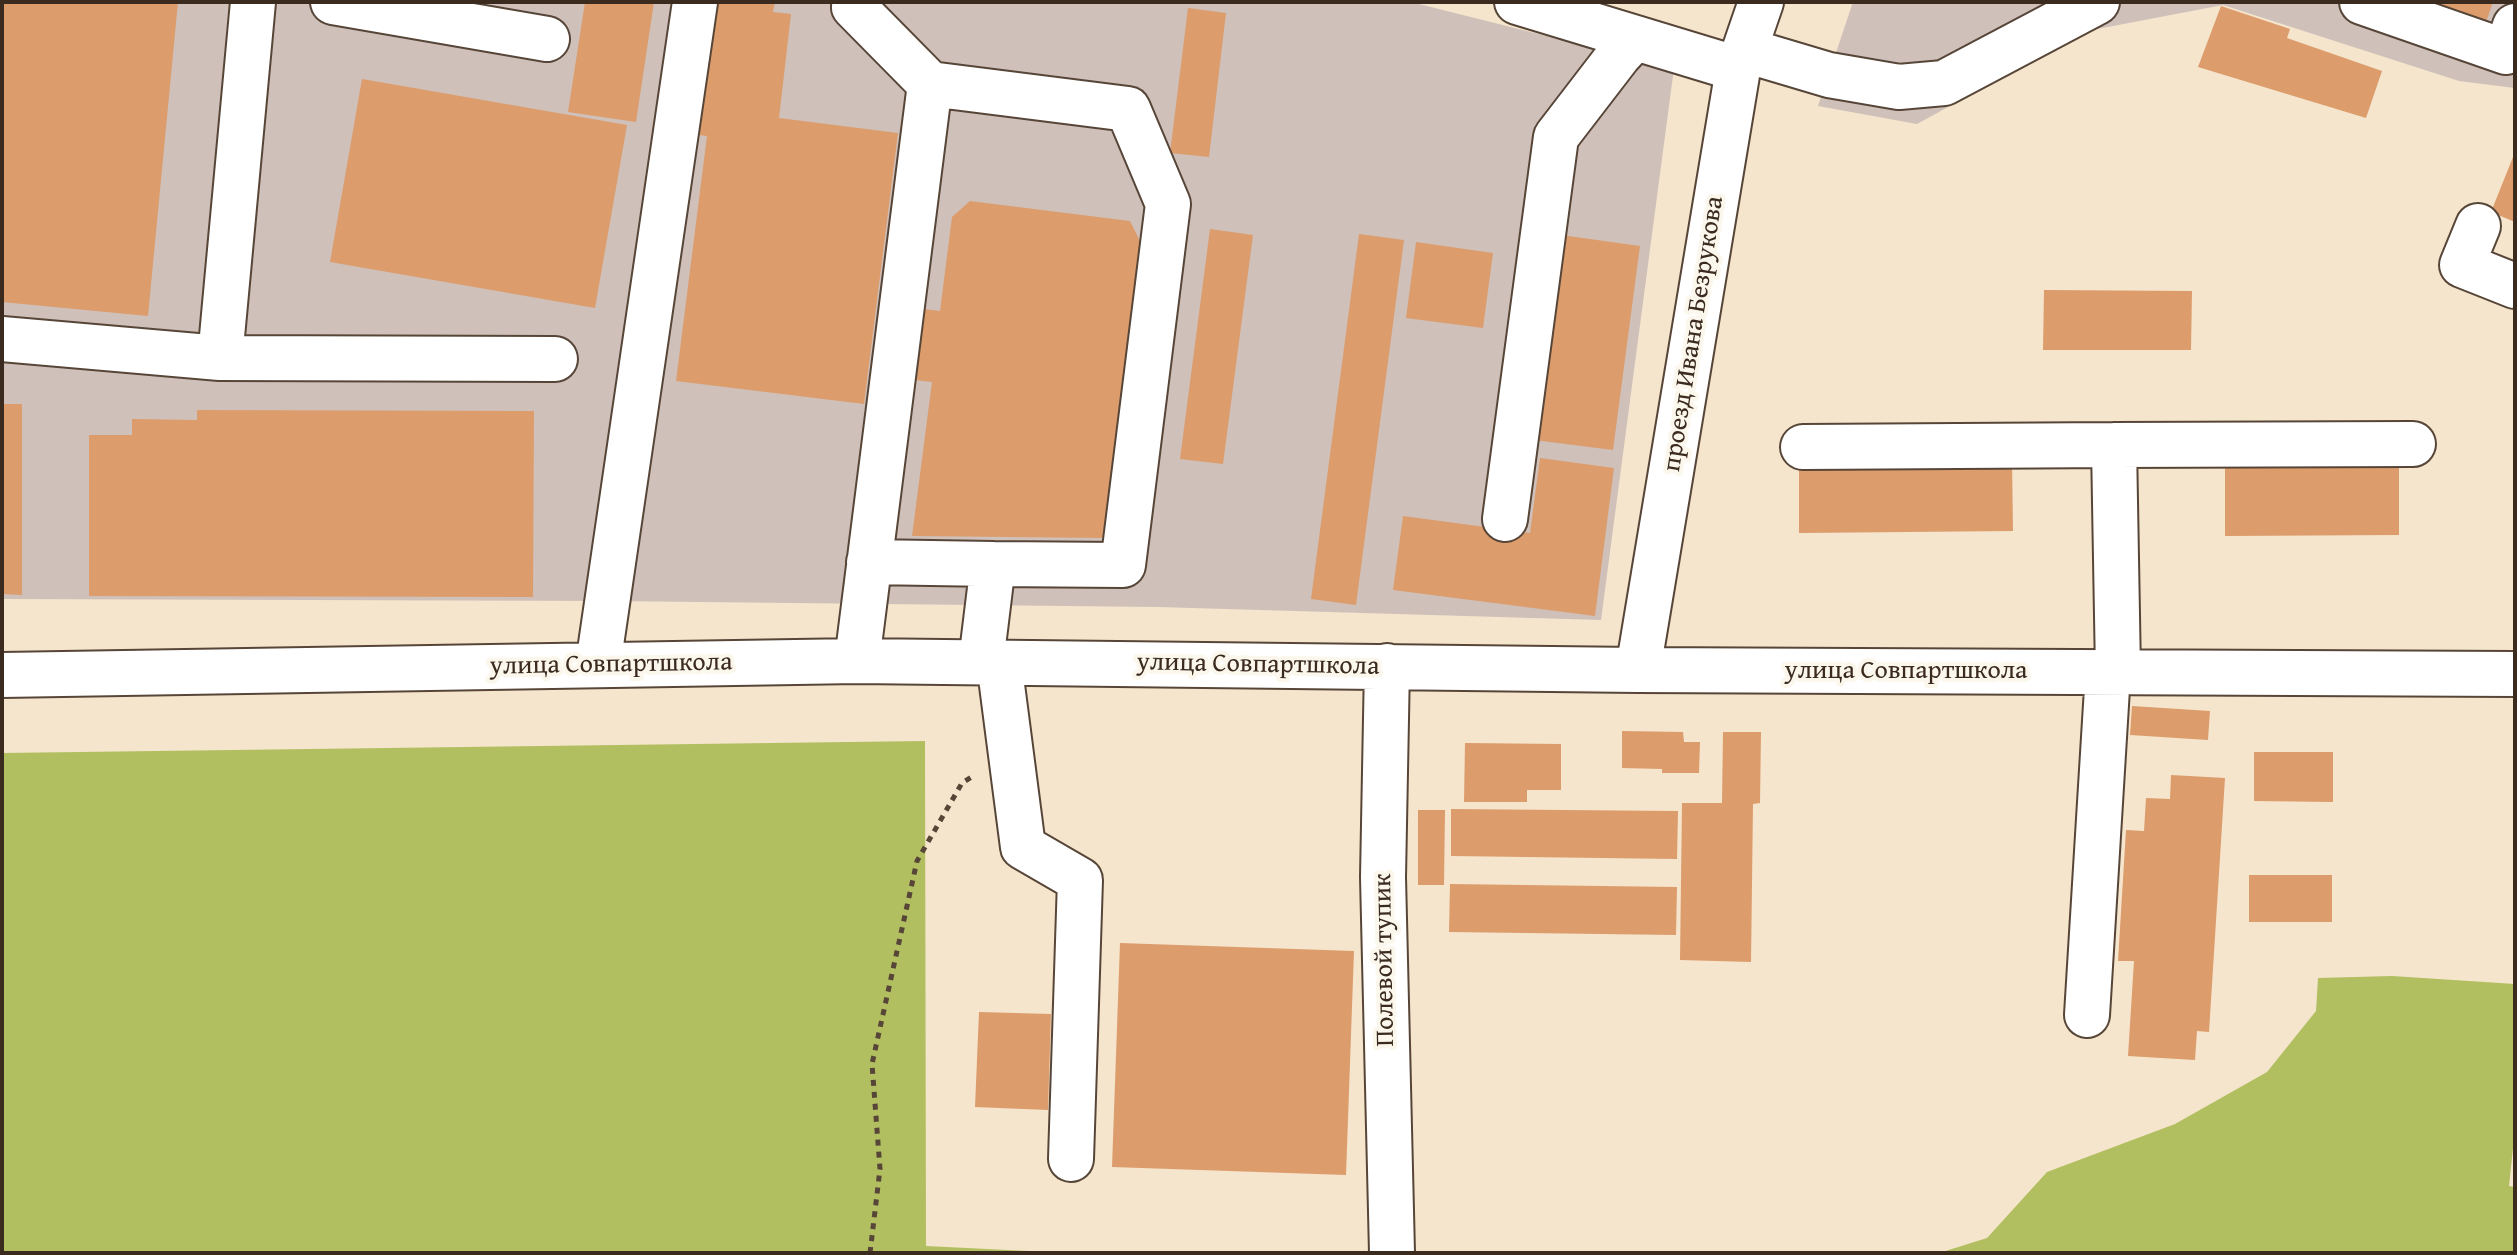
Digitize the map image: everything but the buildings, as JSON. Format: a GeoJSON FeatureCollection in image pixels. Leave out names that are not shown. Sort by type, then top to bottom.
{"type":"FeatureCollection","features":[{"type":"Feature","properties":{"kind":"street"},"geometry":{"type":"LineString","coordinates":[[220,358],[253,2]]}},
{"type":"Feature","properties":{"kind":"street"},"geometry":{"type":"LineString","coordinates":[[333,2],[547,39]]}},
{"type":"Feature","properties":{"kind":"street"},"geometry":{"type":"LineString","coordinates":[[598,665],[695,2]]}},
{"type":"Feature","properties":{"kind":"street"},"geometry":{"type":"LineString","coordinates":[[855,2],[854,7],[930,84],[1128,109],[1168,204],[1123,565],[869,562]]}},
{"type":"Feature","properties":{"kind":"street","name":"проезд Ивана Безрукова"},"geometry":{"type":"LineString","coordinates":[[1638,670],[1741,60],[1761,2]]}},
{"type":"Feature","properties":{"kind":"street"},"geometry":{"type":"LineString","coordinates":[[1538,5],[1635,38],[1899,87],[1944,83],[2097,2]]}},
{"type":"Feature","properties":{"kind":"street"},"geometry":{"type":"LineString","coordinates":[[2362,2],[2506,52],[2515,26]]}},
{"type":"Feature","properties":{"kind":"street"},"geometry":{"type":"LineString","coordinates":[[1505,519],[1556,137],[1635,38]]}},
{"type":"Feature","properties":{"kind":"street"},"geometry":{"type":"LineString","coordinates":[[857,661],[930,84]]}},
{"type":"Feature","properties":{"kind":"street"},"geometry":{"type":"LineString","coordinates":[[2478,226],[2462,265],[2515,286]]}},
{"type":"Feature","properties":{"kind":"street"},"geometry":{"type":"LineString","coordinates":[[2,339],[220,358],[555,359]]}},
{"type":"Feature","properties":{"kind":"street"},"geometry":{"type":"LineString","coordinates":[[1803,447],[2413,444]]}},
{"type":"Feature","properties":{"kind":"street"},"geometry":{"type":"LineString","coordinates":[[2087,1015],[2113,672],[2114,445]]}},
{"type":"Feature","properties":{"kind":"street"},"geometry":{"type":"LineString","coordinates":[[993,564],[990,662],[1011,752],[1023,847],[1080,880],[1071,1159]]}},
{"type":"Feature","properties":{"kind":"street","name":"улица Совпартшкола"},"geometry":{"type":"LineString","coordinates":[[2,675],[857,661],[1638,670],[2515,674]]}},
{"type":"Feature","properties":{"kind":"street","name":"Полевой тупик"},"geometry":{"type":"LineString","coordinates":[[1387,666],[1383,877],[1392,1253]]}},
{"type":"Feature","properties":{"kind":"path"},"geometry":{"type":"LineString","coordinates":[[870,1253],[880,1169],[872,1064],[917,861],[962,783],[1011,752]]}},
{"type":"Feature","properties":{"kind":"shaded area"},"geometry":{"type":"Polygon","coordinates":[[[2,2],[1411,2],[1674,68],[1601,620],[1158,607],[2,599],[2,2]]]}},
{"type":"Feature","properties":{"kind":"shaded area"},"geometry":{"type":"Polygon","coordinates":[[[1853,2],[2515,2],[2515,88],[2459,81],[2223,5],[2087,31],[1917,124],[1818,106],[1853,2]]]}},
{"type":"Feature","properties":{"kind":"green space"},"geometry":{"type":"Polygon","coordinates":[[[925,741],[926,1246],[1069,1253],[2,1253],[2,753],[925,741]]]}},
{"type":"Feature","properties":{"kind":"green space"},"geometry":{"type":"Polygon","coordinates":[[[2392,976],[2515,984],[2515,1129],[2509,1186],[2515,1187],[2515,1253],[1939,1253],[1987,1238],[2047,1172],[2175,1124],[2267,1072],[2316,1011],[2318,978],[2392,976]]]}}]}
